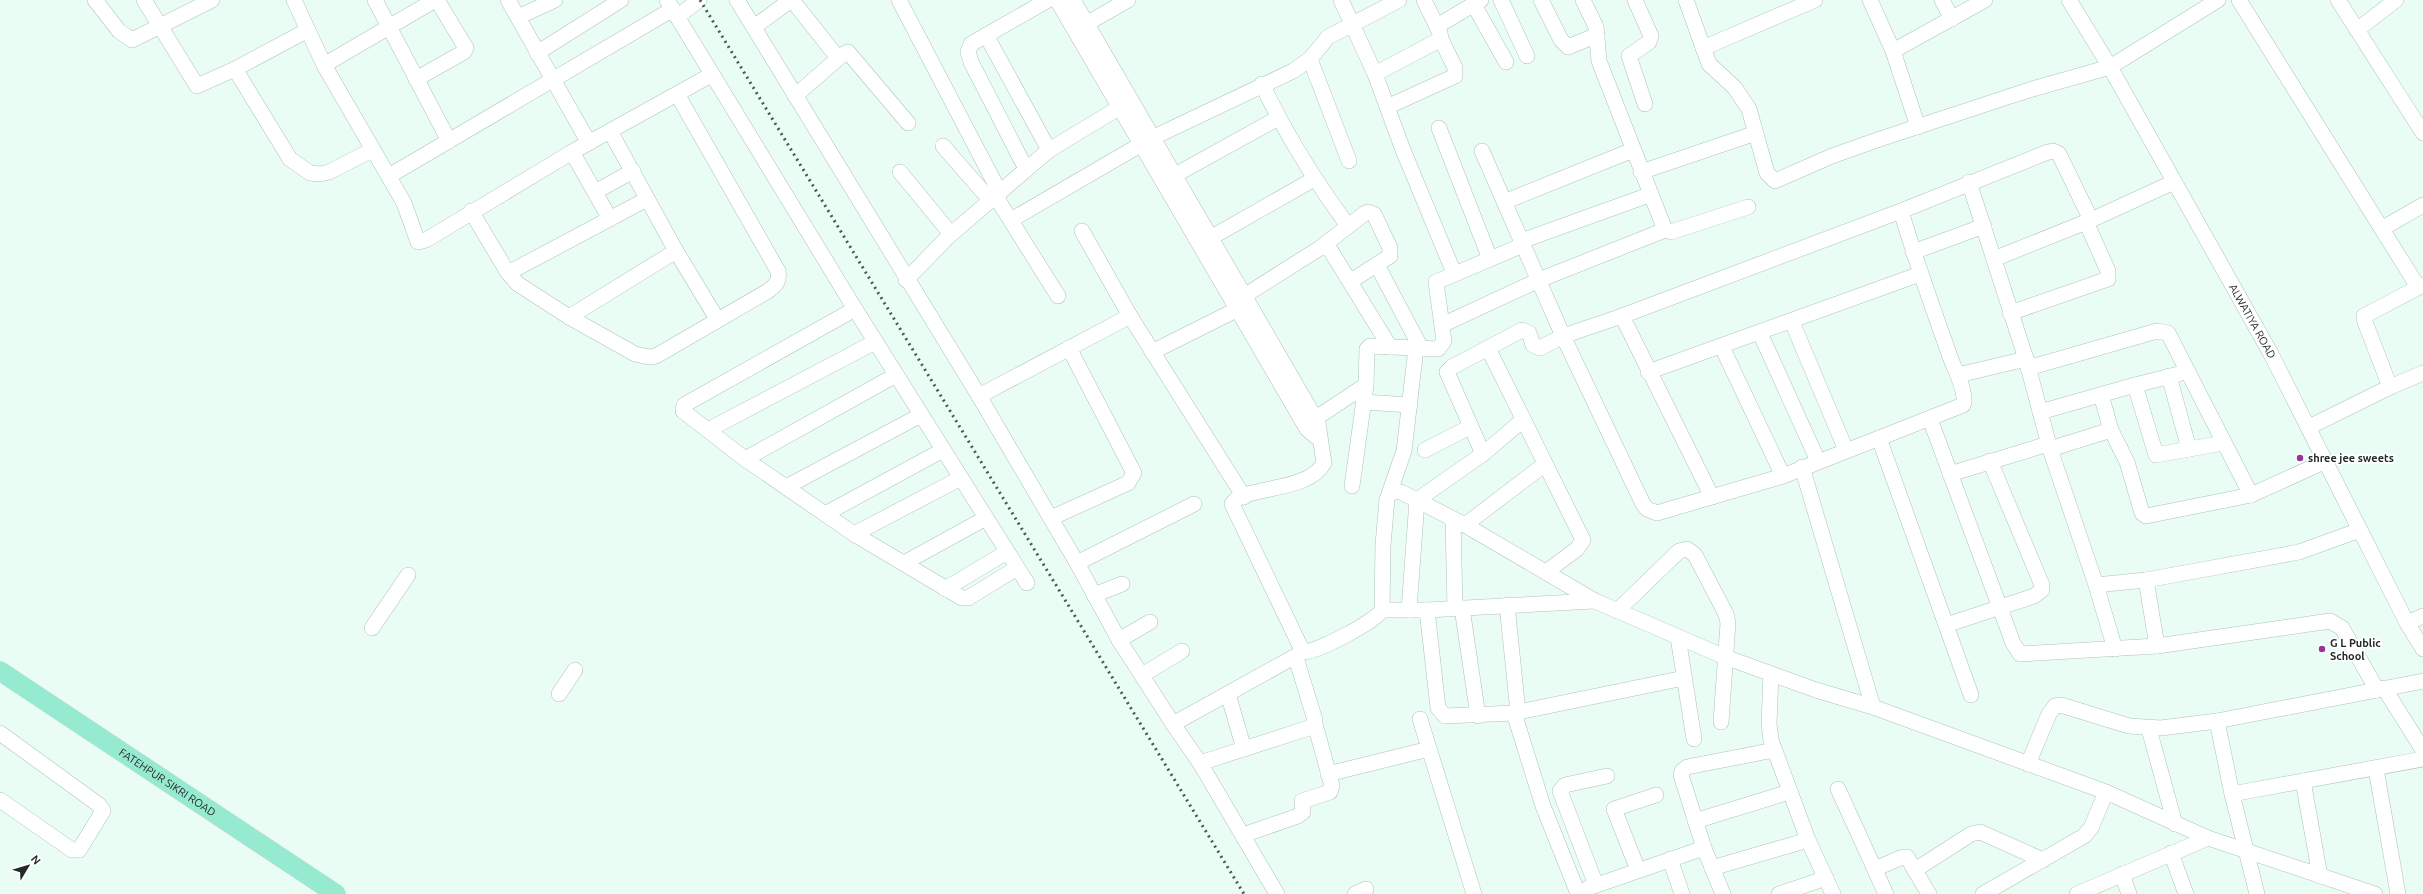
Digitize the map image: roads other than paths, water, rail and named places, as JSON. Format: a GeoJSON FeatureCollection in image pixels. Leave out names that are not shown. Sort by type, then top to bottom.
{"type":"FeatureCollection","features":[{"type":"Feature","properties":{"kind":"main road","name":"FATEHPUR SIKRI ROAD"},"geometry":{"type":"LineString","coordinates":[[0,671],[336,894]]}},
{"type":"Feature","properties":{"kind":"street"},"geometry":{"type":"LineString","coordinates":[[95,0],[127,38],[132,40],[212,0]]}},
{"type":"Feature","properties":{"kind":"street"},"geometry":{"type":"LineString","coordinates":[[144,0],[197,86],[235,69],[308,30]]}},
{"type":"Feature","properties":{"kind":"street"},"geometry":{"type":"LineString","coordinates":[[294,0],[324,65],[404,203],[418,242],[426,240],[471,211],[572,152],[712,75]]}},
{"type":"Feature","properties":{"kind":"street"},"geometry":{"type":"LineString","coordinates":[[375,0],[449,142]]}},
{"type":"Feature","properties":{"kind":"street"},"geometry":{"type":"LineString","coordinates":[[324,65],[436,0],[466,48],[464,52],[416,79]]}},
{"type":"Feature","properties":{"kind":"street"},"geometry":{"type":"LineString","coordinates":[[508,0],[589,143]]}},
{"type":"Feature","properties":{"kind":"street"},"geometry":{"type":"LineString","coordinates":[[518,17],[555,0]]}},
{"type":"Feature","properties":{"kind":"street"},"geometry":{"type":"LineString","coordinates":[[537,53],[621,0]]}},
{"type":"Feature","properties":{"kind":"street"},"geometry":{"type":"LineString","coordinates":[[389,176],[449,142],[672,8],[699,0]]}},
{"type":"Feature","properties":{"kind":"street"},"geometry":{"type":"LineString","coordinates":[[737,0],[1051,518],[1119,640],[1173,724],[1200,762],[1278,894]]}},
{"type":"Feature","properties":{"kind":"street"},"geometry":{"type":"LineString","coordinates":[[754,27],[791,0],[838,58]]}},
{"type":"Feature","properties":{"kind":"street"},"geometry":{"type":"LineString","coordinates":[[899,0],[996,197],[1058,296]]}},
{"type":"Feature","properties":{"kind":"street"},"geometry":{"type":"LineString","coordinates":[[1026,169],[971,62],[968,52],[971,44],[1048,0]]}},
{"type":"Feature","properties":{"kind":"street"},"geometry":{"type":"LineString","coordinates":[[1057,0],[1080,27],[1243,303],[1316,418],[1320,428],[1319,439],[1324,463],[1314,476],[1244,497],[1234,501],[1232,507],[1300,655],[1315,724],[1332,786],[1330,792],[1302,801],[1303,812],[1298,816],[1243,835]]}},
{"type":"Feature","properties":{"kind":"street"},"geometry":{"type":"LineString","coordinates":[[1073,0],[1080,27]]}},
{"type":"Feature","properties":{"kind":"street"},"geometry":{"type":"LineString","coordinates":[[1080,27],[1128,0]]}},
{"type":"Feature","properties":{"kind":"street"},"geometry":{"type":"LineString","coordinates":[[1341,0],[1353,23],[1375,74],[1454,273]]}},
{"type":"Feature","properties":{"kind":"street"},"geometry":{"type":"LineString","coordinates":[[1011,220],[1147,141],[1262,84],[1293,71],[1310,59],[1328,37],[1399,0]]}},
{"type":"Feature","properties":{"kind":"street"},"geometry":{"type":"LineString","coordinates":[[1387,107],[1455,76],[1455,68],[1424,0]]}},
{"type":"Feature","properties":{"kind":"street"},"geometry":{"type":"LineString","coordinates":[[1501,0],[1527,56]]}},
{"type":"Feature","properties":{"kind":"street"},"geometry":{"type":"LineString","coordinates":[[1541,0],[1561,40],[1568,46],[1597,35]]}},
{"type":"Feature","properties":{"kind":"street"},"geometry":{"type":"LineString","coordinates":[[1583,0],[1596,27],[1599,61],[1649,195],[1665,230]]}},
{"type":"Feature","properties":{"kind":"street"},"geometry":{"type":"LineString","coordinates":[[1635,0],[1651,36],[1649,42],[1629,56],[1645,104]]}},
{"type":"Feature","properties":{"kind":"street"},"geometry":{"type":"LineString","coordinates":[[1686,0],[1703,48],[1713,70],[1735,88],[1746,103],[1767,173],[1775,181],[1832,156],[2029,90],[2110,67],[2218,0]]}},
{"type":"Feature","properties":{"kind":"street"},"geometry":{"type":"LineString","coordinates":[[1703,48],[1815,0]]}},
{"type":"Feature","properties":{"kind":"street"},"geometry":{"type":"LineString","coordinates":[[1870,0],[1893,51],[1918,127]]}},
{"type":"Feature","properties":{"kind":"street"},"geometry":{"type":"LineString","coordinates":[[1942,0],[1952,19]]}},
{"type":"Feature","properties":{"kind":"street"},"geometry":{"type":"LineString","coordinates":[[1893,51],[1985,0]]}},
{"type":"Feature","properties":{"kind":"street","name":"ALWATIYA ROAD"},"geometry":{"type":"LineString","coordinates":[[2069,0],[2110,67],[2271,354],[2407,623],[2423,649]]}},
{"type":"Feature","properties":{"kind":"street"},"geometry":{"type":"LineString","coordinates":[[2239,0],[2421,286],[2364,316],[2390,387]]}},
{"type":"Feature","properties":{"kind":"street"},"geometry":{"type":"LineString","coordinates":[[2338,0],[2423,132]]}},
{"type":"Feature","properties":{"kind":"street"},"geometry":{"type":"LineString","coordinates":[[2357,30],[2396,0]]}},
{"type":"Feature","properties":{"kind":"street"},"geometry":{"type":"LineString","coordinates":[[1375,74],[1439,32],[1477,2],[1506,62]]}},
{"type":"Feature","properties":{"kind":"street"},"geometry":{"type":"LineString","coordinates":[[672,8],[854,309],[1027,584]]}},
{"type":"Feature","properties":{"kind":"street"},"geometry":{"type":"LineString","coordinates":[[986,35],[1049,150]]}},
{"type":"Feature","properties":{"kind":"street"},"geometry":{"type":"LineString","coordinates":[[795,96],[845,52],[852,56],[908,123]]}},
{"type":"Feature","properties":{"kind":"street"},"geometry":{"type":"LineString","coordinates":[[1310,59],[1349,161]]}},
{"type":"Feature","properties":{"kind":"street"},"geometry":{"type":"LineString","coordinates":[[235,69],[290,158],[310,173],[320,174],[329,172],[372,150]]}},
{"type":"Feature","properties":{"kind":"street"},"geometry":{"type":"LineString","coordinates":[[1262,84],[1278,118],[1314,179],[1348,226]]}},
{"type":"Feature","properties":{"kind":"street"},"geometry":{"type":"LineString","coordinates":[[471,211],[508,273],[518,284],[635,354],[649,357],[656,356],[717,318],[776,286],[779,278],[778,271],[677,94]]}},
{"type":"Feature","properties":{"kind":"street"},"geometry":{"type":"LineString","coordinates":[[906,280],[952,234],[1049,150],[1125,104]]}},
{"type":"Feature","properties":{"kind":"street"},"geometry":{"type":"LineString","coordinates":[[1175,175],[1278,118]]}},
{"type":"Feature","properties":{"kind":"street"},"geometry":{"type":"LineString","coordinates":[[1439,128],[1490,259]]}},
{"type":"Feature","properties":{"kind":"street"},"geometry":{"type":"LineString","coordinates":[[610,131],[676,251],[717,318]]}},
{"type":"Feature","properties":{"kind":"street"},"geometry":{"type":"LineString","coordinates":[[1641,172],[1756,133]]}},
{"type":"Feature","properties":{"kind":"street"},"geometry":{"type":"LineString","coordinates":[[1147,141],[1175,175],[1212,237],[1243,303],[1308,429],[1319,439]]}},
{"type":"Feature","properties":{"kind":"street"},"geometry":{"type":"LineString","coordinates":[[943,146],[996,197]]}},
{"type":"Feature","properties":{"kind":"street"},"geometry":{"type":"LineString","coordinates":[[1504,202],[1633,150]]}},
{"type":"Feature","properties":{"kind":"street"},"geometry":{"type":"LineString","coordinates":[[1482,151],[1563,336],[1647,509],[1657,513],[1783,476],[1802,467],[1930,419],[1965,403],[1958,375],[1920,274],[1901,211]]}},
{"type":"Feature","properties":{"kind":"street"},"geometry":{"type":"LineString","coordinates":[[1483,454],[1447,372],[1452,367],[1522,330],[1529,334],[1533,345],[1537,348],[1563,336],[1622,316],[1901,211],[1969,182],[2054,151],[2062,160],[2089,221],[2108,271],[2108,279],[2010,313]]}},
{"type":"Feature","properties":{"kind":"street"},"geometry":{"type":"LineString","coordinates":[[572,152],[610,219]]}},
{"type":"Feature","properties":{"kind":"street"},"geometry":{"type":"LineString","coordinates":[[595,192],[633,171]]}},
{"type":"Feature","properties":{"kind":"street"},"geometry":{"type":"LineString","coordinates":[[900,172],[952,234]]}},
{"type":"Feature","properties":{"kind":"street"},"geometry":{"type":"LineString","coordinates":[[1212,237],[1314,179]]}},
{"type":"Feature","properties":{"kind":"street"},"geometry":{"type":"LineString","coordinates":[[1969,182],[2027,363],[2049,446],[2096,585],[2115,649]]}},
{"type":"Feature","properties":{"kind":"street"},"geometry":{"type":"LineString","coordinates":[[1994,259],[2089,221],[2174,182]]}},
{"type":"Feature","properties":{"kind":"street"},"geometry":{"type":"LineString","coordinates":[[1352,486],[1366,385],[1368,349],[1370,346],[1438,349],[1442,347],[1444,342],[1435,284],[1438,279],[1490,259],[1522,243],[1649,195]]}},
{"type":"Feature","properties":{"kind":"street"},"geometry":{"type":"LineString","coordinates":[[508,273],[647,199]]}},
{"type":"Feature","properties":{"kind":"street"},"geometry":{"type":"LineString","coordinates":[[2383,228],[2423,205]]}},
{"type":"Feature","properties":{"kind":"street"},"geometry":{"type":"LineString","coordinates":[[1442,325],[1539,280],[1665,230],[1671,232],[1748,207]]}},
{"type":"Feature","properties":{"kind":"street"},"geometry":{"type":"LineString","coordinates":[[1152,352],[1243,303],[1368,212],[1374,214],[1390,252],[1386,259],[1351,281]]}},
{"type":"Feature","properties":{"kind":"street"},"geometry":{"type":"LineString","coordinates":[[1913,252],[1984,226]]}},
{"type":"Feature","properties":{"kind":"street"},"geometry":{"type":"LineString","coordinates":[[1082,231],[1130,316],[1244,497]]}},
{"type":"Feature","properties":{"kind":"street"},"geometry":{"type":"LineString","coordinates":[[1320,248],[1329,248],[1351,281],[1390,347]]}},
{"type":"Feature","properties":{"kind":"street"},"geometry":{"type":"LineString","coordinates":[[570,316],[676,251]]}},
{"type":"Feature","properties":{"kind":"street"},"geometry":{"type":"LineString","coordinates":[[1377,265],[1418,348],[1403,459],[1387,499],[1383,545],[1382,610]]}},
{"type":"Feature","properties":{"kind":"street"},"geometry":{"type":"LineString","coordinates":[[1648,372],[1792,322],[1920,274]]}},
{"type":"Feature","properties":{"kind":"street"},"geometry":{"type":"LineString","coordinates":[[854,309],[682,406],[685,413],[745,459],[854,534],[962,598],[968,598],[1017,568]]}},
{"type":"Feature","properties":{"kind":"street"},"geometry":{"type":"LineString","coordinates":[[978,396],[1130,316]]}},
{"type":"Feature","properties":{"kind":"street"},"geometry":{"type":"LineString","coordinates":[[1622,316],[1648,372],[1712,497]]}},
{"type":"Feature","properties":{"kind":"street"},"geometry":{"type":"LineString","coordinates":[[1792,322],[1846,450]]}},
{"type":"Feature","properties":{"kind":"street"},"geometry":{"type":"LineString","coordinates":[[1958,375],[2027,363],[2163,331],[2171,337],[2223,443],[2251,495]]}},
{"type":"Feature","properties":{"kind":"street"},"geometry":{"type":"LineString","coordinates":[[1760,333],[1818,461]]}},
{"type":"Feature","properties":{"kind":"street"},"geometry":{"type":"LineString","coordinates":[[708,430],[875,342]]}},
{"type":"Feature","properties":{"kind":"street"},"geometry":{"type":"LineString","coordinates":[[1722,347],[1783,476]]}},
{"type":"Feature","properties":{"kind":"street"},"geometry":{"type":"LineString","coordinates":[[1051,518],[1128,483],[1134,473],[1069,348]]}},
{"type":"Feature","properties":{"kind":"street"},"geometry":{"type":"LineString","coordinates":[[1488,348],[1583,540],[1577,549],[1546,572]]}},
{"type":"Feature","properties":{"kind":"street"},"geometry":{"type":"LineString","coordinates":[[2040,412],[2135,385],[2188,372]]}},
{"type":"Feature","properties":{"kind":"street"},"geometry":{"type":"LineString","coordinates":[[2309,427],[2390,387],[2423,373]]}},
{"type":"Feature","properties":{"kind":"street"},"geometry":{"type":"LineString","coordinates":[[745,459],[896,374]]}},
{"type":"Feature","properties":{"kind":"street"},"geometry":{"type":"LineString","coordinates":[[2169,376],[2189,449]]}},
{"type":"Feature","properties":{"kind":"street"},"geometry":{"type":"LineString","coordinates":[[1316,418],[1366,385]]}},
{"type":"Feature","properties":{"kind":"street"},"geometry":{"type":"LineString","coordinates":[[2135,385],[2156,455],[2223,443]]}},
{"type":"Feature","properties":{"kind":"street"},"geometry":{"type":"LineString","coordinates":[[2101,395],[2111,430],[2127,462],[2142,513],[2146,516],[2251,495],[2326,461]]}},
{"type":"Feature","properties":{"kind":"street"},"geometry":{"type":"LineString","coordinates":[[1363,402],[1410,405]]}},
{"type":"Feature","properties":{"kind":"street"},"geometry":{"type":"LineString","coordinates":[[786,488],[921,415]]}},
{"type":"Feature","properties":{"kind":"street"},"geometry":{"type":"LineString","coordinates":[[1930,419],[2013,643],[2020,654],[2157,646],[2330,621],[2342,628],[2380,689],[2423,750]]}},
{"type":"Feature","properties":{"kind":"street"},"geometry":{"type":"LineString","coordinates":[[1417,500],[1483,454],[1523,420]]}},
{"type":"Feature","properties":{"kind":"street"},"geometry":{"type":"LineString","coordinates":[[1425,450],[1470,427]]}},
{"type":"Feature","properties":{"kind":"street"},"geometry":{"type":"LineString","coordinates":[[1950,474],[1990,461],[2111,430]]}},
{"type":"Feature","properties":{"kind":"street"},"geometry":{"type":"LineString","coordinates":[[1879,438],[1971,695]]}},
{"type":"Feature","properties":{"kind":"street"},"geometry":{"type":"LineString","coordinates":[[826,514],[943,450]]}},
{"type":"Feature","properties":{"kind":"street"},"geometry":{"type":"LineString","coordinates":[[1946,625],[2039,594],[2042,586],[1990,461]]}},
{"type":"Feature","properties":{"kind":"street"},"geometry":{"type":"LineString","coordinates":[[1459,522],[1545,464]]}},
{"type":"Feature","properties":{"kind":"street"},"geometry":{"type":"LineString","coordinates":[[1802,467],[1873,707]]}},
{"type":"Feature","properties":{"kind":"street"},"geometry":{"type":"LineString","coordinates":[[854,534],[960,478]]}},
{"type":"Feature","properties":{"kind":"street"},"geometry":{"type":"LineString","coordinates":[[1389,494],[1401,492],[1459,522],[1595,601],[1725,657],[1771,674],[1873,707],[2106,792],[2208,838],[2375,894]]}},
{"type":"Feature","properties":{"kind":"street"},"geometry":{"type":"LineString","coordinates":[[1409,610],[1417,500]]}},
{"type":"Feature","properties":{"kind":"street"},"geometry":{"type":"LineString","coordinates":[[1077,563],[1194,504]]}},
{"type":"Feature","properties":{"kind":"street"},"geometry":{"type":"LineString","coordinates":[[904,563],[986,518]]}},
{"type":"Feature","properties":{"kind":"street"},"geometry":{"type":"LineString","coordinates":[[1459,522],[1458,608],[1478,716]]}},
{"type":"Feature","properties":{"kind":"street"},"geometry":{"type":"LineString","coordinates":[[2096,585],[2146,580],[2299,552],[2360,530]]}},
{"type":"Feature","properties":{"kind":"street"},"geometry":{"type":"LineString","coordinates":[[1617,611],[1680,551],[1684,549],[1691,550],[1726,614],[1721,722]]}},
{"type":"Feature","properties":{"kind":"street"},"geometry":{"type":"LineString","coordinates":[[945,589],[1007,552]]}},
{"type":"Feature","properties":{"kind":"street"},"geometry":{"type":"LineString","coordinates":[[372,628],[408,575]]}},
{"type":"Feature","properties":{"kind":"street"},"geometry":{"type":"LineString","coordinates":[[2146,580],[2157,646]]}},
{"type":"Feature","properties":{"kind":"street"},"geometry":{"type":"LineString","coordinates":[[1094,595],[1122,584]]}},
{"type":"Feature","properties":{"kind":"street"},"geometry":{"type":"LineString","coordinates":[[1173,724],[1300,655],[1364,626],[1382,610],[1427,610],[1595,601]]}},
{"type":"Feature","properties":{"kind":"street"},"geometry":{"type":"LineString","coordinates":[[1507,605],[1516,712],[1543,806],[1585,890]]}},
{"type":"Feature","properties":{"kind":"street"},"geometry":{"type":"LineString","coordinates":[[1427,610],[1439,711],[1445,716],[1478,716],[1516,712],[1684,678]]}},
{"type":"Feature","properties":{"kind":"street"},"geometry":{"type":"LineString","coordinates":[[2407,623],[2423,616]]}},
{"type":"Feature","properties":{"kind":"street"},"geometry":{"type":"LineString","coordinates":[[1119,640],[1150,622]]}},
{"type":"Feature","properties":{"kind":"street"},"geometry":{"type":"LineString","coordinates":[[1678,637],[1694,739]]}},
{"type":"Feature","properties":{"kind":"street"},"geometry":{"type":"LineString","coordinates":[[1142,676],[1182,651]]}},
{"type":"Feature","properties":{"kind":"street"},"geometry":{"type":"LineString","coordinates":[[559,694],[575,670]]}},
{"type":"Feature","properties":{"kind":"street"},"geometry":{"type":"LineString","coordinates":[[1771,674],[1769,731],[1774,750],[1808,840],[1833,894]]}},
{"type":"Feature","properties":{"kind":"street"},"geometry":{"type":"LineString","coordinates":[[2028,764],[2049,714],[2055,706],[2061,705],[2129,726],[2148,729],[2217,721],[2423,681]]}},
{"type":"Feature","properties":{"kind":"street"},"geometry":{"type":"LineString","coordinates":[[1228,694],[1244,749]]}},
{"type":"Feature","properties":{"kind":"street"},"geometry":{"type":"LineString","coordinates":[[1420,719],[1474,894]]}},
{"type":"Feature","properties":{"kind":"street"},"geometry":{"type":"LineString","coordinates":[[2217,721],[2232,794],[2247,851],[2256,894]]}},
{"type":"Feature","properties":{"kind":"street"},"geometry":{"type":"LineString","coordinates":[[1200,762],[1307,730],[1315,724]]}},
{"type":"Feature","properties":{"kind":"street"},"geometry":{"type":"LineString","coordinates":[[2148,729],[2175,824]]}},
{"type":"Feature","properties":{"kind":"street"},"geometry":{"type":"LineString","coordinates":[[0,733],[99,805],[103,811],[81,847],[78,850],[72,850],[0,800]]}},
{"type":"Feature","properties":{"kind":"street"},"geometry":{"type":"LineString","coordinates":[[1328,774],[1429,749]]}},
{"type":"Feature","properties":{"kind":"street"},"geometry":{"type":"LineString","coordinates":[[1722,894],[1695,822],[1681,775],[1684,769],[1774,750]]}},
{"type":"Feature","properties":{"kind":"street"},"geometry":{"type":"LineString","coordinates":[[2232,794],[2376,769],[2423,759]]}},
{"type":"Feature","properties":{"kind":"street"},"geometry":{"type":"LineString","coordinates":[[2376,769],[2398,894]]}},
{"type":"Feature","properties":{"kind":"street"},"geometry":{"type":"LineString","coordinates":[[1585,890],[1560,790],[1565,785],[1607,776]]}},
{"type":"Feature","properties":{"kind":"street"},"geometry":{"type":"LineString","coordinates":[[2303,781],[2320,876]]}},
{"type":"Feature","properties":{"kind":"street"},"geometry":{"type":"LineString","coordinates":[[1838,789],[1886,894]]}},
{"type":"Feature","properties":{"kind":"street"},"geometry":{"type":"LineString","coordinates":[[1695,822],[1789,792]]}},
{"type":"Feature","properties":{"kind":"street"},"geometry":{"type":"LineString","coordinates":[[1983,894],[2043,860],[2088,832],[2106,792]]}},
{"type":"Feature","properties":{"kind":"street"},"geometry":{"type":"LineString","coordinates":[[1638,870],[1614,809],[1656,795]]}},
{"type":"Feature","properties":{"kind":"street"},"geometry":{"type":"LineString","coordinates":[[1915,870],[1971,834],[1980,832],[2043,860]]}},
{"type":"Feature","properties":{"kind":"street"},"geometry":{"type":"LineString","coordinates":[[2078,894],[2208,838]]}},
{"type":"Feature","properties":{"kind":"street"},"geometry":{"type":"LineString","coordinates":[[1712,868],[1808,840]]}},
{"type":"Feature","properties":{"kind":"street"},"geometry":{"type":"LineString","coordinates":[[1585,890],[1638,870],[1704,848]]}},
{"type":"Feature","properties":{"kind":"street"},"geometry":{"type":"LineString","coordinates":[[2171,853],[2186,894]]}},
{"type":"Feature","properties":{"kind":"street"},"geometry":{"type":"LineString","coordinates":[[1875,869],[1904,856],[1909,860],[1929,894]]}},
{"type":"Feature","properties":{"kind":"street"},"geometry":{"type":"LineString","coordinates":[[1670,859],[1682,894]]}},
{"type":"Feature","properties":{"kind":"street"},"geometry":{"type":"LineString","coordinates":[[2122,874],[2128,894]]}},
{"type":"Feature","properties":{"kind":"street"},"geometry":{"type":"LineString","coordinates":[[1779,894],[1826,878]]}},
{"type":"Feature","properties":{"kind":"railway"},"geometry":{"type":"LineString","coordinates":[[700,0],[1244,894]]}},
{"type":"Feature","properties":{"kind":"place","name":"shree jee sweets"},"geometry":{"type":"Point","coordinates":[2300,458]}},
{"type":"Feature","properties":{"kind":"place","name":"G L Public School"},"geometry":{"type":"Point","coordinates":[2322,649]}}]}
